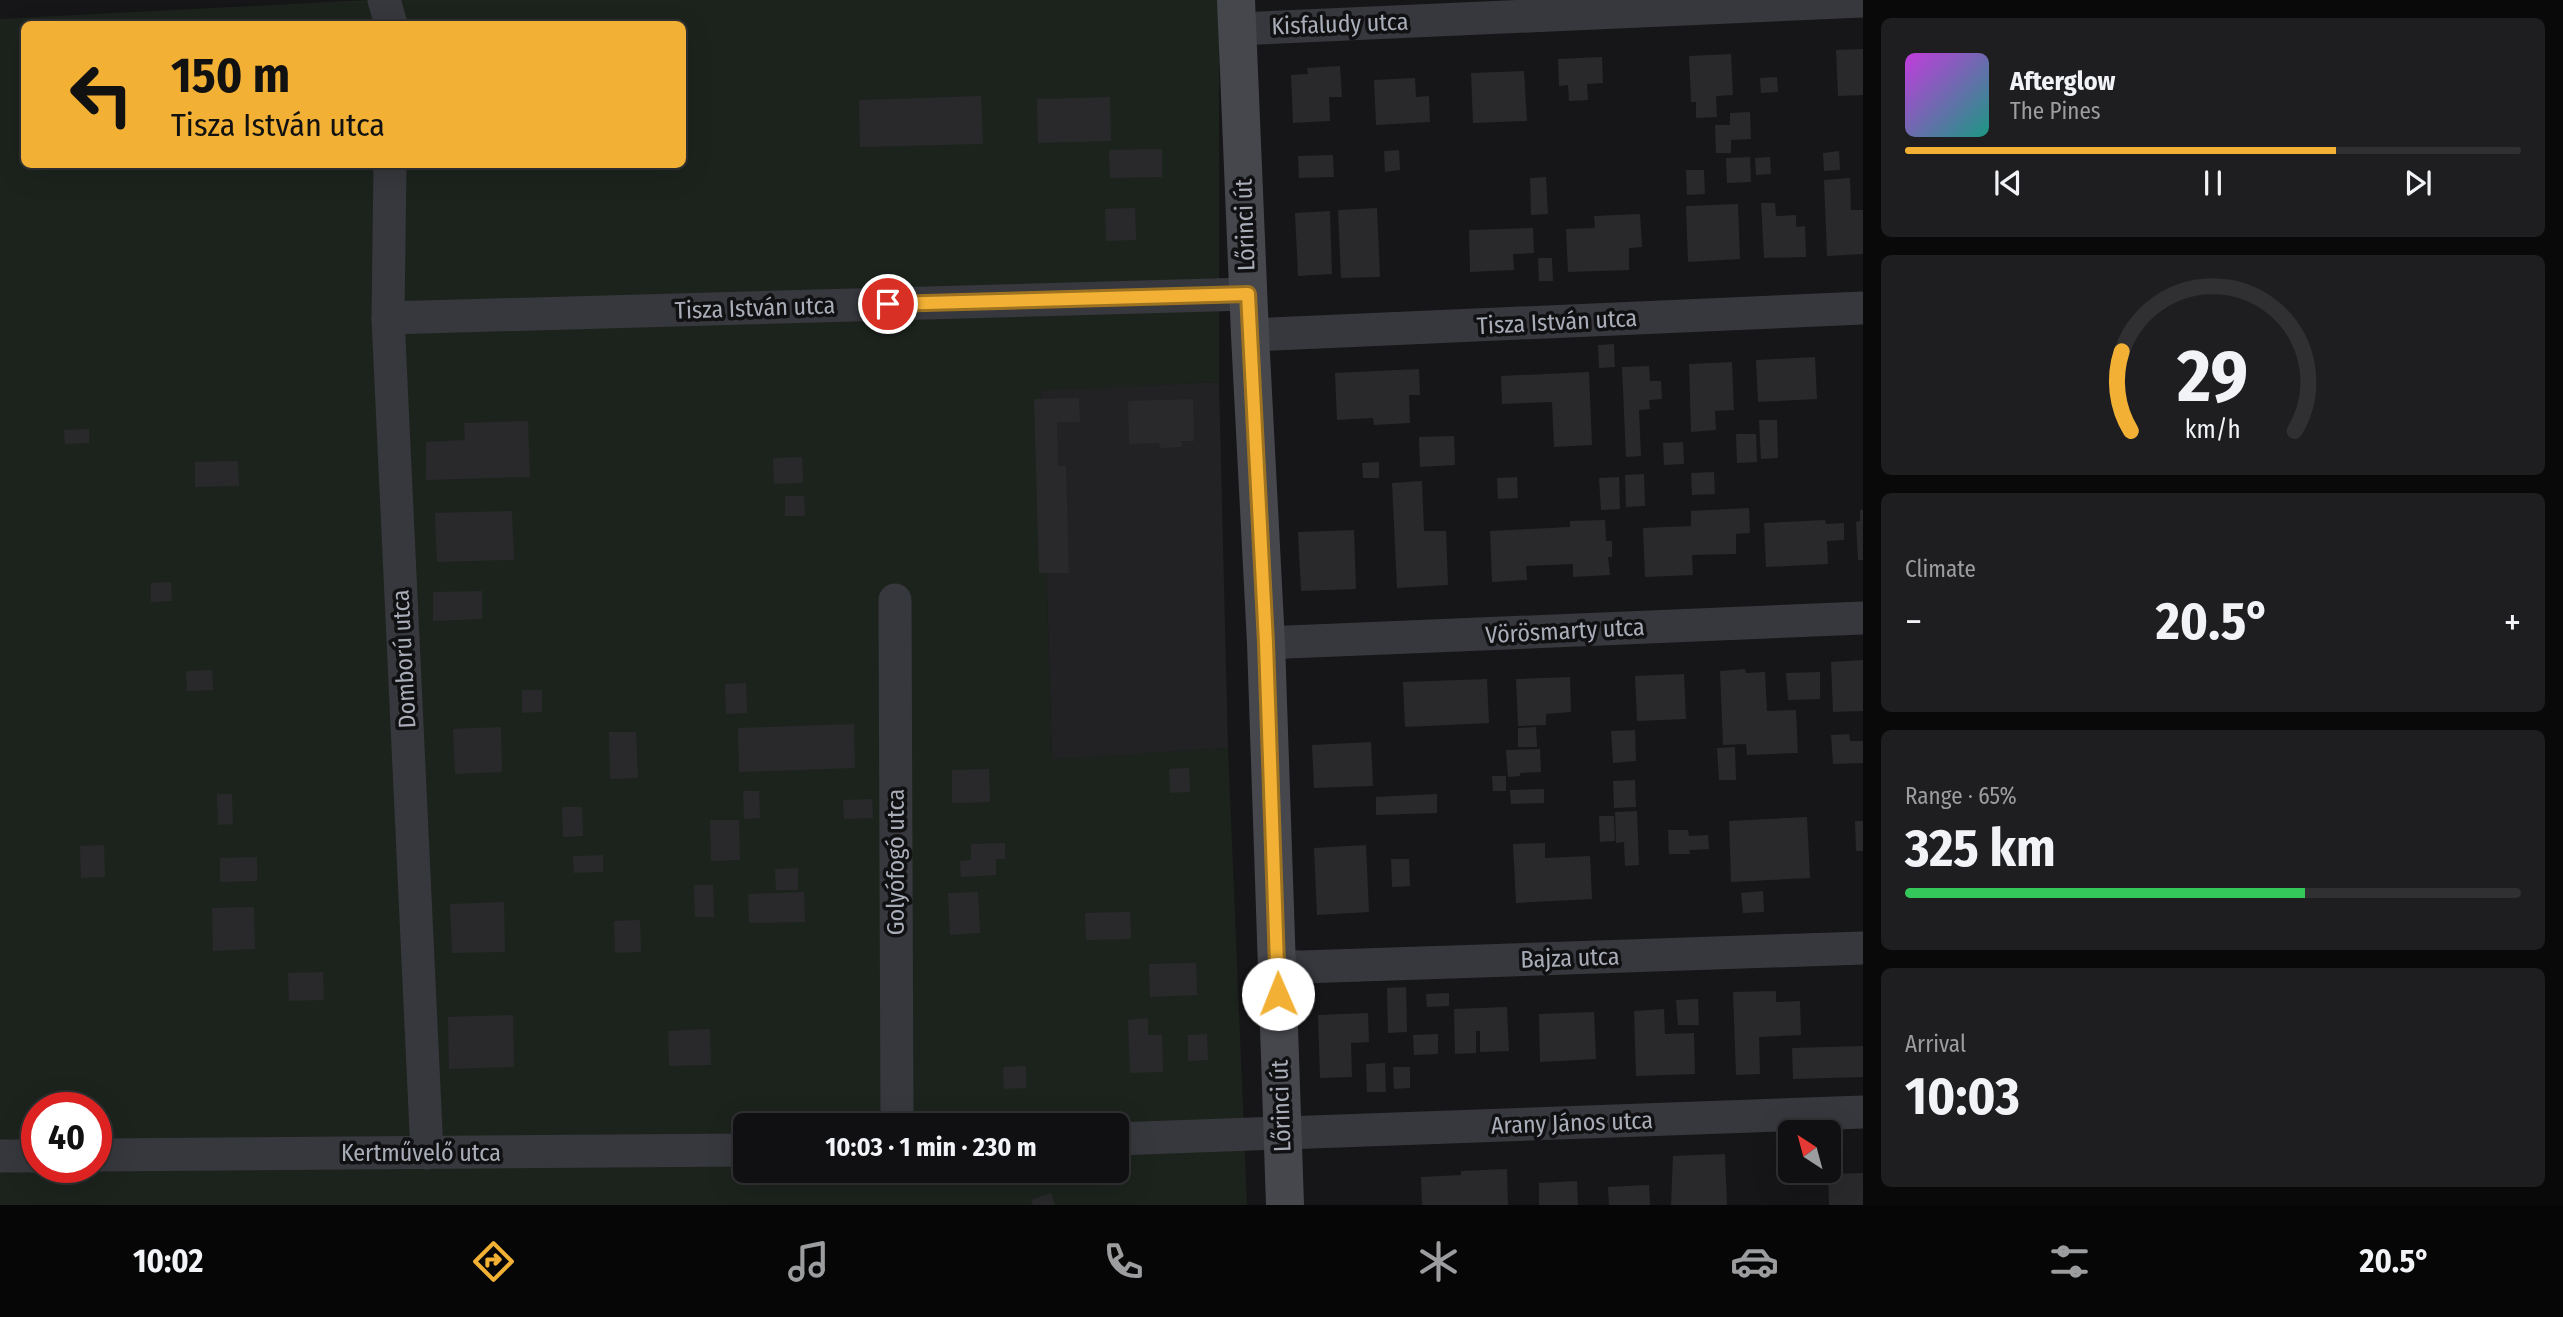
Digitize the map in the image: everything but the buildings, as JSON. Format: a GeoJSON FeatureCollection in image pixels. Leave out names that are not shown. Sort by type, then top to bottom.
{"type":"FeatureCollection","features":[{"type":"Feature","properties":{"kind":"street"},"geometry":{"type":"LineString","coordinates":[[384,0],[390,21]]}},
{"type":"Feature","properties":{"kind":"street","name":"Kisfaludy utca"},"geometry":{"type":"LineString","coordinates":[[1237,14],[1863,1]]}},
{"type":"Feature","properties":{"kind":"street","name":"Lőrinci út"},"geometry":{"type":"LineString","coordinates":[[1237,14],[1266,643],[1285,1205]]}},
{"type":"Feature","properties":{"kind":"street","name":"Domború utca"},"geometry":{"type":"LineString","coordinates":[[390,168],[388,318],[427,1153]]}},
{"type":"Feature","properties":{"kind":"street","name":"Tisza István utca"},"geometry":{"type":"LineString","coordinates":[[388,318],[1248,294]]}},
{"type":"Feature","properties":{"kind":"street","name":"Tisza István utca"},"geometry":{"type":"LineString","coordinates":[[1250,335],[1863,308]]}},
{"type":"Feature","properties":{"kind":"street","name":"Golyófogó utca"},"geometry":{"type":"LineString","coordinates":[[895,600],[897,1113]]}},
{"type":"Feature","properties":{"kind":"street","name":"Vörösmarty utca"},"geometry":{"type":"LineString","coordinates":[[1266,643],[1863,618]]}},
{"type":"Feature","properties":{"kind":"street","name":"Bajza utca"},"geometry":{"type":"LineString","coordinates":[[1278,966],[1315,967],[1863,948]]}},
{"type":"Feature","properties":{"kind":"street","name":"Arany János utca"},"geometry":{"type":"LineString","coordinates":[[1281,1132],[1863,1112]]}},
{"type":"Feature","properties":{"kind":"street"},"geometry":{"type":"LineString","coordinates":[[1129,1138],[1281,1132]]}},
{"type":"Feature","properties":{"kind":"street","name":"Kertművelő utca"},"geometry":{"type":"LineString","coordinates":[[112,1155],[733,1150]]}},
{"type":"Feature","properties":{"kind":"street"},"geometry":{"type":"LineString","coordinates":[[0,1156],[21,1156]]}},
{"type":"Feature","properties":{"kind":"shaded area"},"geometry":{"type":"Polygon","coordinates":[[[369,0],[1219,0],[1219,382],[1041,391],[1052,759],[1228,748],[1247,1205],[0,1205],[0,19],[369,0]]]}},
{"type":"Feature","properties":{"kind":"shaded area"},"geometry":{"type":"Polygon","coordinates":[[[1219,382],[1228,748],[1052,760],[1041,390],[1219,382]]]}},
{"type":"Feature","properties":{"kind":"route"},"geometry":{"type":"LineString","coordinates":[[888,304],[1248,294],[1266,643],[1278,994]]}}]}
